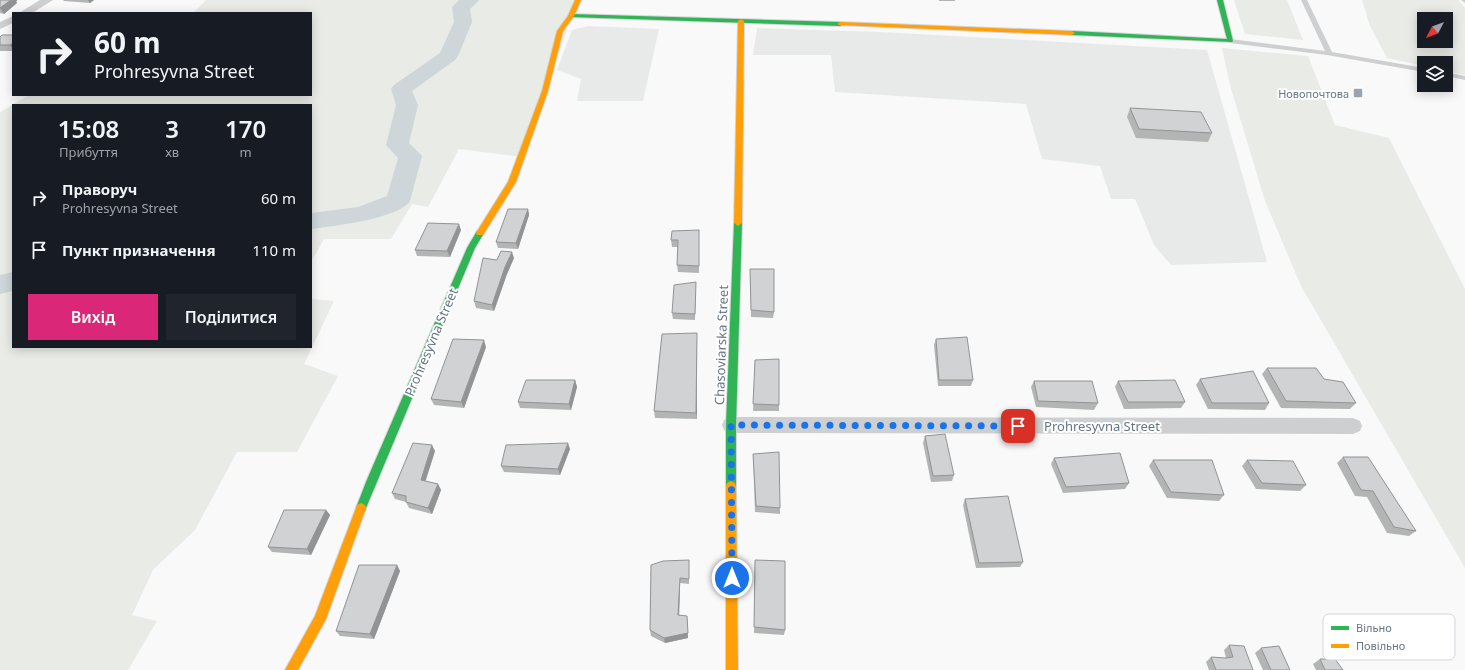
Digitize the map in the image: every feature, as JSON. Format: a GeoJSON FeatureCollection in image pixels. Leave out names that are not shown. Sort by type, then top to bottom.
{"type":"FeatureCollection","features":[{"type":"Feature","properties":{"kind":"street"},"geometry":{"type":"LineString","coordinates":[[26,12],[48,0]]}},
{"type":"Feature","properties":{"kind":"street","name":"Prohresyvna Street"},"geometry":{"type":"LineString","coordinates":[[290,670],[320,619],[370,482],[471,248],[512,182],[545,91],[560,31],[571,16],[578,0]]}},
{"type":"Feature","properties":{"kind":"street"},"geometry":{"type":"LineString","coordinates":[[571,16],[1018,30],[1230,40],[1220,0]]}},
{"type":"Feature","properties":{"kind":"street"},"geometry":{"type":"LineString","coordinates":[[0,26],[12,20]]}},
{"type":"Feature","properties":{"kind":"street","name":"Chasoviarska Street"},"geometry":{"type":"LineString","coordinates":[[732,670],[731,425],[738,208],[741,21]]}},
{"type":"Feature","properties":{"kind":"street","name":"Prohresyvna Street"},"geometry":{"type":"LineString","coordinates":[[731,425],[1353,426]]}},
{"type":"Feature","properties":{"kind":"lane"},"geometry":{"type":"LineString","coordinates":[[1304,0],[1329,52]]}},
{"type":"Feature","properties":{"kind":"lane"},"geometry":{"type":"LineString","coordinates":[[1230,40],[1329,52],[1417,69]]}},
{"type":"Feature","properties":{"kind":"lane"},"geometry":{"type":"LineString","coordinates":[[1453,75],[1465,78]]}},
{"type":"Feature","properties":{"kind":"shaded area"},"geometry":{"type":"Polygon","coordinates":[[[206,0],[578,0],[521,157],[459,149],[428,207],[412,204],[391,239],[324,239],[312,260],[312,104],[14,104],[27,96],[312,96],[312,12],[194,12],[206,0]]]}},
{"type":"Feature","properties":{"kind":"shaded area"},"geometry":{"type":"Polygon","coordinates":[[[1234,0],[1287,0],[1303,40],[1245,34],[1234,0]]]}},
{"type":"Feature","properties":{"kind":"shaded area"},"geometry":{"type":"Polygon","coordinates":[[[1362,0],[1458,0],[1465,8],[1465,75],[1453,72],[1453,56],[1417,56],[1417,64],[1387,58],[1370,26],[1362,0]]]}},
{"type":"Feature","properties":{"kind":"shaded area"},"geometry":{"type":"Polygon","coordinates":[[[588,26],[659,29],[643,101],[577,101],[581,79],[557,70],[572,30],[588,26]]]}},
{"type":"Feature","properties":{"kind":"shaded area"},"geometry":{"type":"Polygon","coordinates":[[[757,28],[881,32],[1207,50],[1267,262],[1171,265],[1154,245],[1135,199],[1111,199],[1100,166],[1042,159],[1026,104],[835,92],[831,55],[753,55],[757,28]]]}},
{"type":"Feature","properties":{"kind":"shaded area"},"geometry":{"type":"Polygon","coordinates":[[[1222,48],[1308,56],[1335,125],[1389,138],[1465,289],[1465,568],[1301,286],[1265,201],[1230,85],[1222,48]]]}},
{"type":"Feature","properties":{"kind":"shaded area"},"geometry":{"type":"Polygon","coordinates":[[[12,105],[12,348],[312,348],[304,364],[338,376],[297,452],[237,452],[195,530],[153,570],[132,615],[157,621],[128,670],[0,670],[0,112],[12,105]]]}},
{"type":"Feature","properties":{"kind":"shaded area"},"geometry":{"type":"Polygon","coordinates":[[[312,299],[334,301],[312,347],[312,299]]]}},
{"type":"Feature","properties":{"kind":"building"},"geometry":{"type":"Polygon","coordinates":[[[0,0],[11,0],[0,8],[0,0]]]}},
{"type":"Feature","properties":{"kind":"building"},"geometry":{"type":"Polygon","coordinates":[[[2,35],[12,35],[12,44],[0,45],[0,37],[2,35]]]}},
{"type":"Feature","properties":{"kind":"building"},"geometry":{"type":"Polygon","coordinates":[[[1130,108],[1201,112],[1212,133],[1139,129],[1130,108]]]}},
{"type":"Feature","properties":{"kind":"building"},"geometry":{"type":"Polygon","coordinates":[[[508,209],[528,209],[516,243],[496,242],[508,209]]]}},
{"type":"Feature","properties":{"kind":"building"},"geometry":{"type":"Polygon","coordinates":[[[428,223],[459,224],[447,251],[415,250],[428,223]]]}},
{"type":"Feature","properties":{"kind":"building"},"geometry":{"type":"Polygon","coordinates":[[[699,230],[699,266],[677,265],[678,240],[671,240],[672,231],[699,230]]]}},
{"type":"Feature","properties":{"kind":"building"},"geometry":{"type":"Polygon","coordinates":[[[501,251],[512,252],[505,267],[492,305],[474,301],[483,258],[497,260],[501,251]]]}},
{"type":"Feature","properties":{"kind":"building"},"geometry":{"type":"Polygon","coordinates":[[[750,269],[774,269],[774,312],[751,310],[750,269]]]}},
{"type":"Feature","properties":{"kind":"building"},"geometry":{"type":"Polygon","coordinates":[[[696,282],[695,314],[672,313],[674,285],[696,282]]]}},
{"type":"Feature","properties":{"kind":"building"},"geometry":{"type":"Polygon","coordinates":[[[697,333],[696,413],[654,411],[662,334],[697,333]]]}},
{"type":"Feature","properties":{"kind":"building"},"geometry":{"type":"Polygon","coordinates":[[[967,337],[973,380],[939,380],[936,339],[967,337]]]}},
{"type":"Feature","properties":{"kind":"building"},"geometry":{"type":"Polygon","coordinates":[[[453,339],[484,340],[461,402],[431,399],[453,339]]]}},
{"type":"Feature","properties":{"kind":"building"},"geometry":{"type":"Polygon","coordinates":[[[779,359],[779,405],[753,404],[755,360],[779,359]]]}},
{"type":"Feature","properties":{"kind":"building"},"geometry":{"type":"Polygon","coordinates":[[[1267,368],[1316,368],[1324,379],[1343,382],[1356,403],[1286,401],[1267,368]]]}},
{"type":"Feature","properties":{"kind":"building"},"geometry":{"type":"Polygon","coordinates":[[[1253,371],[1269,403],[1212,403],[1200,379],[1253,371]]]}},
{"type":"Feature","properties":{"kind":"building"},"geometry":{"type":"Polygon","coordinates":[[[526,380],[575,380],[569,404],[518,402],[526,380]]]}},
{"type":"Feature","properties":{"kind":"building"},"geometry":{"type":"Polygon","coordinates":[[[1175,380],[1185,402],[1128,402],[1118,381],[1175,380]]]}},
{"type":"Feature","properties":{"kind":"building"},"geometry":{"type":"Polygon","coordinates":[[[1034,381],[1092,381],[1098,403],[1038,401],[1034,381]]]}},
{"type":"Feature","properties":{"kind":"building"},"geometry":{"type":"Polygon","coordinates":[[[945,434],[954,475],[933,476],[925,436],[945,434]]]}},
{"type":"Feature","properties":{"kind":"building"},"geometry":{"type":"Polygon","coordinates":[[[413,443],[432,445],[421,480],[438,484],[428,508],[406,502],[406,496],[392,493],[413,443]]]}},
{"type":"Feature","properties":{"kind":"building"},"geometry":{"type":"Polygon","coordinates":[[[568,443],[558,469],[501,466],[506,445],[568,443]]]}},
{"type":"Feature","properties":{"kind":"building"},"geometry":{"type":"Polygon","coordinates":[[[779,452],[780,508],[756,506],[753,454],[779,452]]]}},
{"type":"Feature","properties":{"kind":"building"},"geometry":{"type":"Polygon","coordinates":[[[1120,453],[1129,483],[1066,487],[1054,458],[1120,453]]]}},
{"type":"Feature","properties":{"kind":"building"},"geometry":{"type":"Polygon","coordinates":[[[1343,457],[1368,457],[1416,531],[1394,527],[1373,491],[1361,490],[1343,457]]]}},
{"type":"Feature","properties":{"kind":"building"},"geometry":{"type":"Polygon","coordinates":[[[1153,460],[1212,460],[1224,495],[1171,492],[1153,460]]]}},
{"type":"Feature","properties":{"kind":"building"},"geometry":{"type":"Polygon","coordinates":[[[1247,460],[1293,461],[1306,485],[1262,483],[1247,460]]]}},
{"type":"Feature","properties":{"kind":"building"},"geometry":{"type":"Polygon","coordinates":[[[1008,496],[1023,562],[979,563],[965,499],[1008,496]]]}},
{"type":"Feature","properties":{"kind":"building"},"geometry":{"type":"Polygon","coordinates":[[[284,510],[326,510],[307,549],[268,547],[284,510]]]}},
{"type":"Feature","properties":{"kind":"building"},"geometry":{"type":"Polygon","coordinates":[[[689,560],[689,579],[680,578],[678,615],[687,616],[688,633],[664,638],[650,630],[651,565],[663,561],[689,560]]]}},
{"type":"Feature","properties":{"kind":"building"},"geometry":{"type":"Polygon","coordinates":[[[755,560],[785,561],[785,630],[754,627],[755,560]]]}},
{"type":"Feature","properties":{"kind":"building"},"geometry":{"type":"Polygon","coordinates":[[[359,565],[397,565],[370,634],[336,631],[359,565]]]}},
{"type":"Feature","properties":{"kind":"building"},"geometry":{"type":"Polygon","coordinates":[[[1229,645],[1244,646],[1253,670],[1216,670],[1211,657],[1233,657],[1229,645]]]}},
{"type":"Feature","properties":{"kind":"building"},"geometry":{"type":"Polygon","coordinates":[[[1279,646],[1290,670],[1271,670],[1261,648],[1279,646]]]}},
{"type":"Feature","properties":{"kind":"building"},"geometry":{"type":"Polygon","coordinates":[[[1320,659],[1336,660],[1343,670],[1325,670],[1320,659]]]}},
{"type":"Feature","properties":{"kind":"waterway"},"geometry":{"type":"LineString","coordinates":[[312,221],[362,214],[398,201],[410,156],[397,145],[407,105],[401,89],[448,56],[463,22],[461,7],[470,0]]}},
{"type":"Feature","properties":{"kind":"waterway"},"geometry":{"type":"LineString","coordinates":[[0,285],[12,281]]}},
{"type":"Feature","properties":{"kind":"traffic: fast"},"geometry":{"type":"LineString","coordinates":[[1072,33],[1230,41],[1220,0]]}},
{"type":"Feature","properties":{"kind":"traffic: fast"},"geometry":{"type":"LineString","coordinates":[[571,16],[840,24]]}},
{"type":"Feature","properties":{"kind":"traffic: fast"},"geometry":{"type":"LineString","coordinates":[[731,486],[731,425],[738,223]]}},
{"type":"Feature","properties":{"kind":"traffic: fast"},"geometry":{"type":"LineString","coordinates":[[361,508],[471,248],[480,233]]}},
{"type":"Feature","properties":{"kind":"traffic: slow"},"geometry":{"type":"LineString","coordinates":[[480,233],[512,182],[545,91],[560,31],[571,16],[578,0]]}},
{"type":"Feature","properties":{"kind":"traffic: slow"},"geometry":{"type":"LineString","coordinates":[[738,223],[741,21]]}},
{"type":"Feature","properties":{"kind":"traffic: slow"},"geometry":{"type":"LineString","coordinates":[[840,24],[1072,33]]}},
{"type":"Feature","properties":{"kind":"traffic: slow"},"geometry":{"type":"LineString","coordinates":[[731,486],[732,670]]}},
{"type":"Feature","properties":{"kind":"traffic: slow"},"geometry":{"type":"LineString","coordinates":[[291,670],[320,619],[361,508]]}},
{"type":"Feature","properties":{"kind":"place","name":"Новопочтова"},"geometry":{"type":"Point","coordinates":[1358,93]}},
{"type":"Feature","properties":{"kind":"route"},"geometry":{"type":"LineString","coordinates":[[732,578],[731,425],[1018,426]]}}]}
